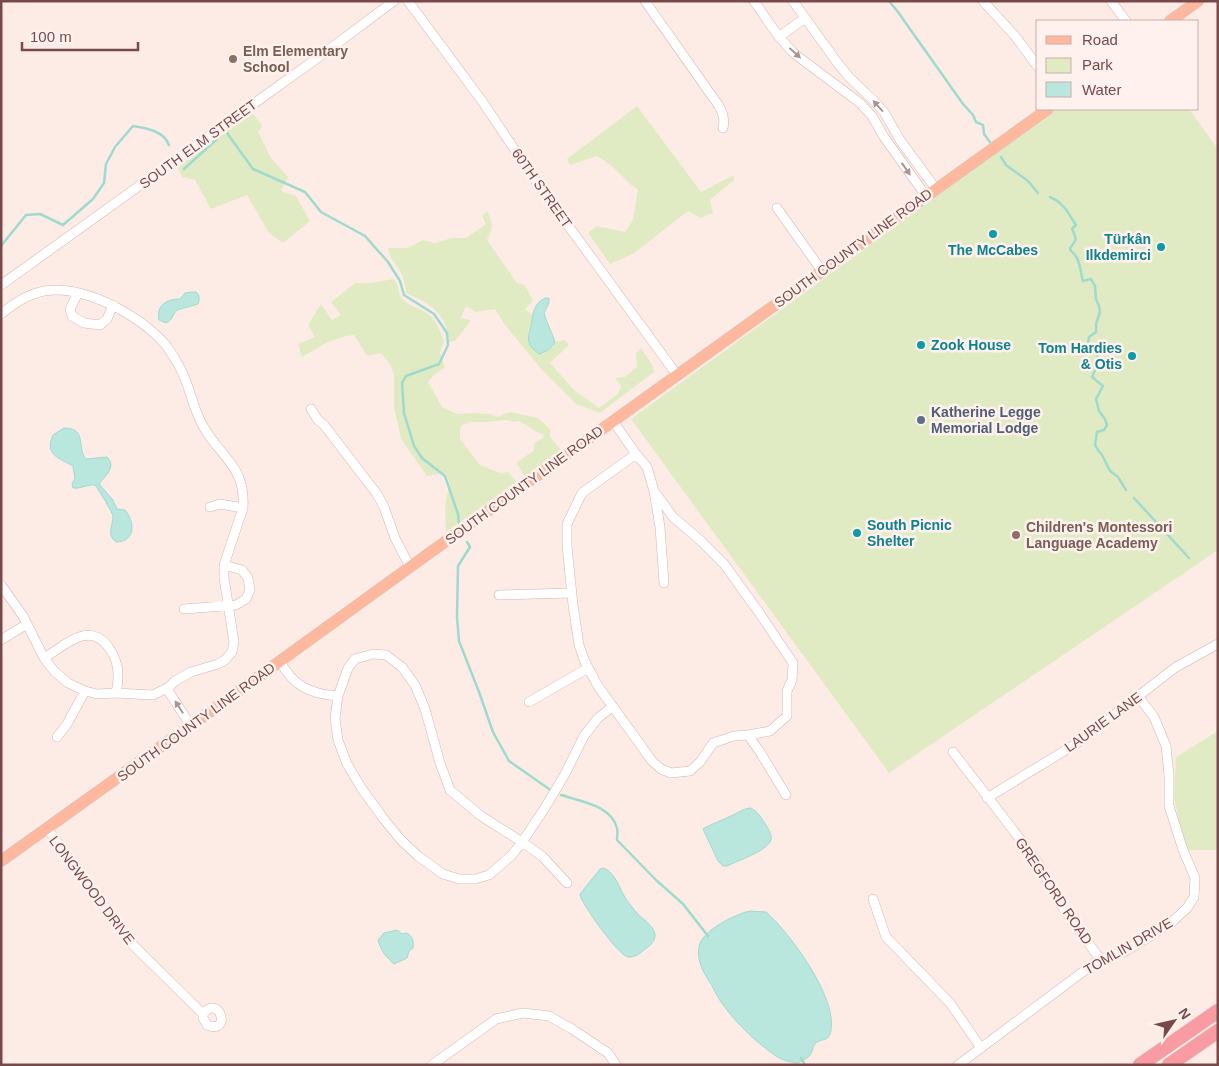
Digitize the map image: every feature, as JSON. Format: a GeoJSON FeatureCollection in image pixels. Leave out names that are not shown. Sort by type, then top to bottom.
{"type":"FeatureCollection","features":[{"type":"Feature","properties":{"kind":"highway"},"geometry":{"type":"LineString","coordinates":[[1192,1028],[1218,1004]]}},
{"type":"Feature","properties":{"kind":"highway"},"geometry":{"type":"LineString","coordinates":[[1140,1065],[1218,1011]]}},
{"type":"Feature","properties":{"kind":"highway"},"geometry":{"type":"LineString","coordinates":[[1168,1065],[1218,1031]]}},
{"type":"Feature","properties":{"kind":"main road"},"geometry":{"type":"LineString","coordinates":[[1171,20],[1198,1]]}},
{"type":"Feature","properties":{"kind":"main road","name":"SOUTH COUNTY LINE ROAD"},"geometry":{"type":"LineString","coordinates":[[1,861],[1047,110]]}},
{"type":"Feature","properties":{"kind":"street","name":"SOUTH ELM STREET"},"geometry":{"type":"LineString","coordinates":[[1,285],[394,1]]}},
{"type":"Feature","properties":{"kind":"street","name":"60TH STREET"},"geometry":{"type":"LineString","coordinates":[[408,1],[482,101],[536,180],[677,375]]}},
{"type":"Feature","properties":{"kind":"street"},"geometry":{"type":"LineString","coordinates":[[645,1],[719,106],[724,117],[723,128]]}},
{"type":"Feature","properties":{"kind":"street"},"geometry":{"type":"LineString","coordinates":[[754,1],[779,37],[796,55],[865,108],[926,196]]}},
{"type":"Feature","properties":{"kind":"street"},"geometry":{"type":"LineString","coordinates":[[793,1],[839,65],[884,112],[900,140],[936,189]]}},
{"type":"Feature","properties":{"kind":"street"},"geometry":{"type":"LineString","coordinates":[[983,1],[1015,36],[1036,64]]}},
{"type":"Feature","properties":{"kind":"street"},"geometry":{"type":"LineString","coordinates":[[1112,1],[1125,20]]}},
{"type":"Feature","properties":{"kind":"street"},"geometry":{"type":"LineString","coordinates":[[779,37],[805,18]]}},
{"type":"Feature","properties":{"kind":"street"},"geometry":{"type":"LineString","coordinates":[[776,208],[822,271]]}},
{"type":"Feature","properties":{"kind":"street"},"geometry":{"type":"LineString","coordinates":[[1,314],[16,301],[43,291],[63,289],[113,305],[138,320],[165,344],[175,359],[184,376],[203,426],[237,472],[242,492],[243,508],[224,565],[224,578],[234,642],[232,652],[225,660],[218,664],[191,672],[153,695],[97,694],[68,683],[44,658],[16,604],[1,585]]}},
{"type":"Feature","properties":{"kind":"street"},"geometry":{"type":"LineString","coordinates":[[78,293],[70,309],[72,316],[84,323],[100,325],[106,319],[113,305]]}},
{"type":"Feature","properties":{"kind":"street"},"geometry":{"type":"LineString","coordinates":[[311,409],[377,494],[384,507],[395,538],[410,567]]}},
{"type":"Feature","properties":{"kind":"street"},"geometry":{"type":"LineString","coordinates":[[613,421],[647,467],[654,491],[660,528],[664,583]]}},
{"type":"Feature","properties":{"kind":"street"},"geometry":{"type":"LineString","coordinates":[[636,454],[582,493],[567,524],[573,605],[579,644],[588,668],[612,707],[652,761],[661,769],[671,773],[690,771],[700,762],[713,743],[734,736],[770,731],[787,716],[787,691],[792,680],[793,663],[741,587],[718,558],[673,517],[654,491]]}},
{"type":"Feature","properties":{"kind":"street"},"geometry":{"type":"LineString","coordinates":[[210,507],[220,504],[243,508]]}},
{"type":"Feature","properties":{"kind":"street"},"geometry":{"type":"LineString","coordinates":[[660,528],[673,517]]}},
{"type":"Feature","properties":{"kind":"street"},"geometry":{"type":"LineString","coordinates":[[184,609],[236,605],[246,599],[250,590],[248,578],[242,570],[224,565]]}},
{"type":"Feature","properties":{"kind":"street"},"geometry":{"type":"LineString","coordinates":[[499,595],[572,593]]}},
{"type":"Feature","properties":{"kind":"street"},"geometry":{"type":"LineString","coordinates":[[1,640],[27,624]]}},
{"type":"Feature","properties":{"kind":"street"},"geometry":{"type":"LineString","coordinates":[[44,658],[74,639],[92,634],[100,638],[110,648],[116,660],[118,676],[116,693]]}},
{"type":"Feature","properties":{"kind":"street","name":"LAURIE LANE"},"geometry":{"type":"LineString","coordinates":[[987,798],[1079,742],[1176,667],[1218,644]]}},
{"type":"Feature","properties":{"kind":"street"},"geometry":{"type":"LineString","coordinates":[[567,883],[542,856],[522,842],[481,816],[450,790],[440,763],[425,709],[415,686],[402,667],[386,655],[373,654],[356,659],[348,668],[338,696],[335,719],[338,740],[347,764],[362,789],[400,839],[418,856],[443,874],[460,879],[475,879],[489,875],[512,855],[522,842],[543,811],[565,774],[584,736],[598,718],[612,707]]}},
{"type":"Feature","properties":{"kind":"street"},"geometry":{"type":"LineString","coordinates":[[280,660],[289,676],[301,686],[320,693],[338,696]]}},
{"type":"Feature","properties":{"kind":"street"},"geometry":{"type":"LineString","coordinates":[[529,702],[588,668]]}},
{"type":"Feature","properties":{"kind":"street"},"geometry":{"type":"LineString","coordinates":[[166,688],[191,726]]}},
{"type":"Feature","properties":{"kind":"street"},"geometry":{"type":"LineString","coordinates":[[57,737],[85,691]]}},
{"type":"Feature","properties":{"kind":"street","name":"TOMLIN DRIVE"},"geometry":{"type":"LineString","coordinates":[[958,1065],[1100,959],[1124,952],[1150,937],[1187,908],[1194,897],[1195,878],[1183,850],[1169,806],[1169,775],[1166,746],[1154,716],[1138,696]]}},
{"type":"Feature","properties":{"kind":"street"},"geometry":{"type":"LineString","coordinates":[[748,735],[786,796]]}},
{"type":"Feature","properties":{"kind":"street","name":"GREGFORD ROAD"},"geometry":{"type":"LineString","coordinates":[[953,752],[1037,861],[1061,905],[1100,959]]}},
{"type":"Feature","properties":{"kind":"street","name":"LONGWOOD DRIVE"},"geometry":{"type":"LineString","coordinates":[[46,828],[129,941],[204,1014]]}},
{"type":"Feature","properties":{"kind":"street"},"geometry":{"type":"LineString","coordinates":[[873,899],[886,936],[950,1003],[981,1048]]}},
{"type":"Feature","properties":{"kind":"street"},"geometry":{"type":"LineString","coordinates":[[432,1065],[496,1019],[523,1012],[549,1016],[572,1029],[608,1053],[616,1065]]}},
{"type":"Feature","properties":{"kind":"green space"},"geometry":{"type":"Polygon","coordinates":[[[637,106],[701,192],[734,175],[734,180],[710,200],[713,213],[701,218],[688,211],[633,254],[610,264],[588,233],[597,226],[625,232],[633,220],[638,190],[612,166],[597,156],[570,165],[567,159],[637,106]]]}},
{"type":"Feature","properties":{"kind":"green space"},"geometry":{"type":"Polygon","coordinates":[[[1056,110],[1190,110],[1218,149],[1218,550],[889,773],[631,419],[1056,110]]]}},
{"type":"Feature","properties":{"kind":"green space"},"geometry":{"type":"Polygon","coordinates":[[[252,112],[262,126],[258,132],[271,158],[288,177],[281,191],[296,196],[310,221],[283,243],[269,233],[247,195],[211,209],[195,180],[182,177],[177,167],[252,112]]]}},
{"type":"Feature","properties":{"kind":"green space"},"geometry":{"type":"Polygon","coordinates":[[[487,211],[492,225],[487,240],[517,283],[525,285],[533,301],[525,309],[532,315],[528,336],[547,351],[553,347],[555,342],[565,340],[569,345],[550,363],[575,391],[599,408],[618,394],[621,386],[615,378],[625,377],[637,367],[636,353],[641,348],[653,366],[654,372],[600,413],[576,404],[541,369],[505,325],[495,309],[476,312],[466,306],[461,318],[470,320],[470,322],[455,341],[449,342],[445,323],[436,310],[406,293],[402,275],[388,248],[408,248],[423,240],[435,243],[452,238],[466,238],[486,224],[482,216],[487,211]]]}},
{"type":"Feature","properties":{"kind":"green space"},"geometry":{"type":"Polygon","coordinates":[[[393,279],[397,283],[401,297],[404,300],[434,319],[444,341],[440,353],[445,367],[428,382],[442,407],[457,414],[490,414],[497,417],[510,412],[538,418],[550,429],[550,437],[561,450],[525,477],[516,463],[533,451],[535,442],[543,438],[544,435],[520,421],[469,422],[460,427],[460,439],[480,465],[500,473],[508,472],[517,482],[446,532],[445,508],[450,485],[446,473],[427,476],[401,439],[394,407],[394,375],[390,364],[381,353],[367,356],[354,335],[333,340],[302,357],[298,344],[315,337],[308,325],[321,304],[332,320],[341,315],[331,302],[355,283],[371,283],[393,279]]]}},
{"type":"Feature","properties":{"kind":"green space"},"geometry":{"type":"Polygon","coordinates":[[[1218,731],[1218,850],[1188,850],[1182,835],[1174,798],[1176,757],[1218,731]]]}},
{"type":"Feature","properties":{"kind":"water"},"geometry":{"type":"Polygon","coordinates":[[[196,292],[199,295],[198,304],[177,310],[166,323],[159,320],[159,310],[163,304],[171,300],[180,299],[185,293],[196,292]]]}},
{"type":"Feature","properties":{"kind":"water"},"geometry":{"type":"Polygon","coordinates":[[[545,298],[549,298],[549,303],[544,313],[555,342],[546,351],[539,354],[530,345],[529,336],[535,308],[545,298]]]}},
{"type":"Feature","properties":{"kind":"water"},"geometry":{"type":"Polygon","coordinates":[[[64,428],[76,431],[79,435],[83,455],[86,459],[107,457],[110,461],[109,471],[99,484],[113,500],[117,509],[125,510],[131,520],[132,530],[127,539],[116,542],[111,536],[113,516],[95,485],[73,488],[72,484],[75,478],[73,466],[54,455],[50,447],[53,435],[64,428]]]}},
{"type":"Feature","properties":{"kind":"water"},"geometry":{"type":"Polygon","coordinates":[[[750,808],[758,813],[763,820],[770,832],[771,840],[758,852],[723,866],[718,861],[703,829],[750,808]]]}},
{"type":"Feature","properties":{"kind":"water"},"geometry":{"type":"Polygon","coordinates":[[[604,868],[614,878],[635,911],[654,931],[655,938],[652,943],[635,956],[628,957],[617,948],[595,921],[581,898],[580,894],[600,869],[604,868]]]}},
{"type":"Feature","properties":{"kind":"water"},"geometry":{"type":"Polygon","coordinates":[[[750,911],[766,912],[776,922],[810,966],[827,1001],[831,1016],[829,1037],[815,1044],[811,1054],[798,1063],[776,1056],[740,1026],[721,1001],[700,963],[699,947],[706,935],[728,919],[750,911]]]}},
{"type":"Feature","properties":{"kind":"water"},"geometry":{"type":"Polygon","coordinates":[[[397,930],[402,934],[407,933],[413,939],[413,948],[409,951],[407,958],[394,964],[384,954],[378,940],[384,933],[397,930]]]}},
{"type":"Feature","properties":{"kind":"waterway"},"geometry":{"type":"LineString","coordinates":[[889,1],[963,104],[973,115],[976,122],[983,125],[984,134],[990,142]]}},
{"type":"Feature","properties":{"kind":"waterway"},"geometry":{"type":"LineString","coordinates":[[1,246],[26,215],[40,214],[63,225],[93,199],[104,183],[106,164],[115,147],[133,126],[159,133],[167,140],[169,145]]}},
{"type":"Feature","properties":{"kind":"waterway"},"geometry":{"type":"LineString","coordinates":[[227,133],[253,169],[305,192],[321,212],[365,236],[388,262],[400,281],[404,295],[434,314],[447,333],[448,345],[439,364],[406,376],[402,383],[404,413],[414,446],[422,458],[445,476],[458,514],[459,523]]}},
{"type":"Feature","properties":{"kind":"waterway"},"geometry":{"type":"LineString","coordinates":[[184,169],[217,139]]}},
{"type":"Feature","properties":{"kind":"waterway"},"geometry":{"type":"LineString","coordinates":[[1001,157],[1006,165],[1028,181],[1038,193]]}},
{"type":"Feature","properties":{"kind":"waterway"},"geometry":{"type":"LineString","coordinates":[[1050,197],[1062,205],[1076,225],[1072,229],[1075,241],[1070,248],[1078,260],[1083,281],[1091,279],[1095,286],[1100,312],[1096,324],[1096,332],[1089,337],[1088,345],[1100,360],[1092,377],[1103,386],[1096,399],[1099,411],[1107,425],[1104,430],[1097,432],[1095,445],[1110,471],[1118,477],[1126,490]]}},
{"type":"Feature","properties":{"kind":"waterway"},"geometry":{"type":"LineString","coordinates":[[1134,498],[1189,558]]}},
{"type":"Feature","properties":{"kind":"waterway"},"geometry":{"type":"LineString","coordinates":[[467,542],[470,547],[458,566],[457,617],[459,641],[493,732],[509,761],[549,789]]}},
{"type":"Feature","properties":{"kind":"waterway"},"geometry":{"type":"LineString","coordinates":[[561,795],[594,805],[608,814],[614,820],[617,828],[617,840],[656,880],[683,904],[708,936]]}},
{"type":"Feature","properties":{"kind":"waterway"},"geometry":{"type":"LineString","coordinates":[[801,1058],[805,1065]]}},
{"type":"Feature","properties":{"kind":"place","name":"Elm Elementary School"},"geometry":{"type":"Point","coordinates":[233,59]}},
{"type":"Feature","properties":{"kind":"place","name":"The McCabes"},"geometry":{"type":"Point","coordinates":[993,234]}},
{"type":"Feature","properties":{"kind":"place","name":"Türkân Ilkdemirci"},"geometry":{"type":"Point","coordinates":[1161,247]}},
{"type":"Feature","properties":{"kind":"place","name":"Zook House"},"geometry":{"type":"Point","coordinates":[921,345]}},
{"type":"Feature","properties":{"kind":"place","name":"Tom Hardies & Otis"},"geometry":{"type":"Point","coordinates":[1132,356]}},
{"type":"Feature","properties":{"kind":"place","name":"Katherine Legge Memorial Lodge"},"geometry":{"type":"Point","coordinates":[921,420]}},
{"type":"Feature","properties":{"kind":"place","name":"South Picnic Shelter"},"geometry":{"type":"Point","coordinates":[857,533]}},
{"type":"Feature","properties":{"kind":"place","name":"Children's Montessori Language Academy"},"geometry":{"type":"Point","coordinates":[1016,535]}}]}
